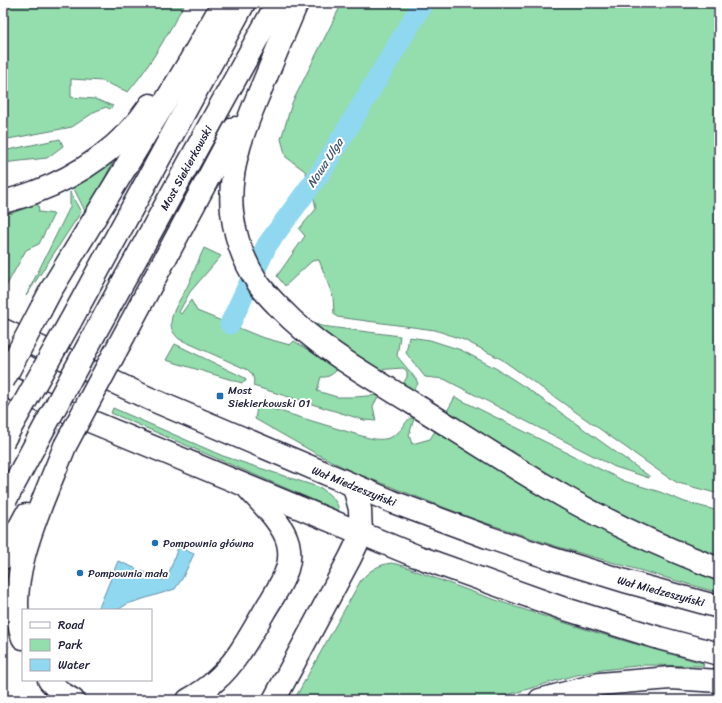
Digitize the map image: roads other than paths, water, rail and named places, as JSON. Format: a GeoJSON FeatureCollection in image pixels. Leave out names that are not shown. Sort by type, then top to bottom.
{"type":"FeatureCollection","features":[{"type":"Feature","properties":{"kind":"main road"},"geometry":{"type":"LineString","coordinates":[[3,354],[21,326],[39,308],[52,290],[136,135],[210,26],[223,3]]}},
{"type":"Feature","properties":{"kind":"main road"},"geometry":{"type":"LineString","coordinates":[[3,442],[244,3]]}},
{"type":"Feature","properties":{"kind":"main road","name":"Most Siekierkowski"},"geometry":{"type":"LineString","coordinates":[[5,502],[95,333],[277,3]]}},
{"type":"Feature","properties":{"kind":"main road"},"geometry":{"type":"LineString","coordinates":[[296,3],[257,99],[237,154],[233,182],[232,210],[236,232],[244,257],[258,284],[296,325],[338,356],[486,450],[560,494],[626,528],[719,569]]}},
{"type":"Feature","properties":{"kind":"main road"},"geometry":{"type":"LineString","coordinates":[[3,558],[34,511],[65,446],[281,42]]}},
{"type":"Feature","properties":{"kind":"main road"},"geometry":{"type":"LineString","coordinates":[[3,202],[31,193],[64,178],[136,135]]}},
{"type":"Feature","properties":{"kind":"main road"},"geometry":{"type":"LineString","coordinates":[[3,381],[39,308]]}},
{"type":"Feature","properties":{"kind":"main road","name":"Wał Miedzeszyński"},"geometry":{"type":"LineString","coordinates":[[3,330],[148,398],[354,487],[455,526],[520,548],[621,580],[719,607]]}},
{"type":"Feature","properties":{"kind":"main road"},"geometry":{"type":"LineString","coordinates":[[3,385],[361,534],[467,576],[645,634],[719,654]]}},
{"type":"Feature","properties":{"kind":"main road"},"geometry":{"type":"LineString","coordinates":[[188,700],[198,695],[216,681],[244,646],[281,583],[287,569],[290,557],[287,541],[283,531],[247,487]]}},
{"type":"Feature","properties":{"kind":"main road"},"geometry":{"type":"LineString","coordinates":[[274,700],[350,558],[361,534],[360,509],[354,487]]}},
{"type":"Feature","properties":{"kind":"main road"},"geometry":{"type":"LineString","coordinates":[[22,635],[17,602],[20,568],[30,536],[34,511]]}},
{"type":"Feature","properties":{"kind":"main road"},"geometry":{"type":"LineString","coordinates":[[540,700],[600,684],[670,678],[719,680]]}},
{"type":"Feature","properties":{"kind":"main road"},"geometry":{"type":"LineString","coordinates":[[50,681],[60,692],[73,700]]}},
{"type":"Feature","properties":{"kind":"water"},"geometry":{"type":"Polygon","coordinates":[[[178,547],[194,554],[182,579],[175,589],[127,604],[120,609],[98,609],[118,561],[163,580],[168,576],[178,547]]]}},
{"type":"Feature","properties":{"kind":"waterway","name":"Nowa Ulga"},"geometry":{"type":"LineString","coordinates":[[230,324],[267,245],[323,169],[423,3]]}},
{"type":"Feature","properties":{"kind":"place","name":"Most Siekierkowski 01"},"geometry":{"type":"Point","coordinates":[220,396]}},
{"type":"Feature","properties":{"kind":"place","name":"Pompownia główna"},"geometry":{"type":"Point","coordinates":[155,543]}},
{"type":"Feature","properties":{"kind":"place","name":"Pompownia mała"},"geometry":{"type":"Point","coordinates":[80,573]}}]}
